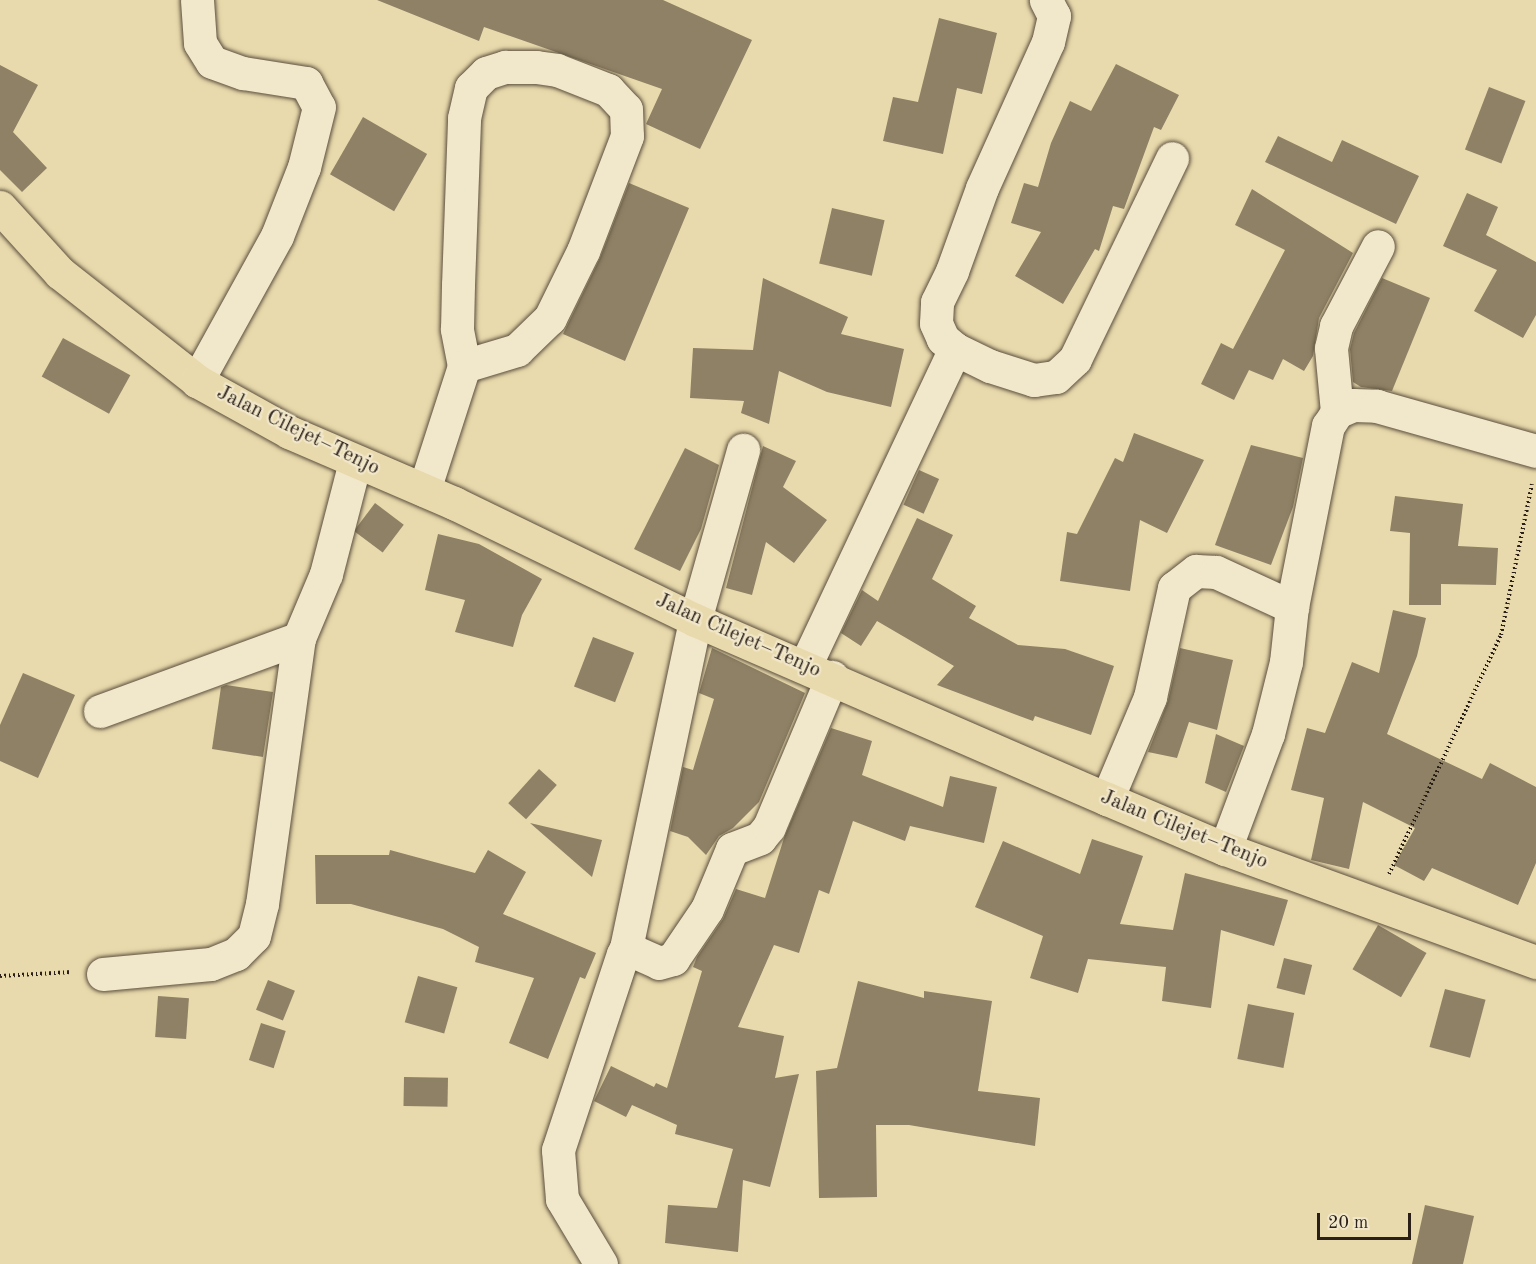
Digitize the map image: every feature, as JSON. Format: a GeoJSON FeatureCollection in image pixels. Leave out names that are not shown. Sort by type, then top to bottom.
{"type":"FeatureCollection","features":[{"type":"Feature","properties":{"kind":"main road","name":"Jalan Cilejet–Tenjo"},"geometry":{"type":"LineString","coordinates":[[0,207],[60,273],[198,381],[355,462],[424,490],[695,620],[1107,800],[1225,849],[1536,962]]}},
{"type":"Feature","properties":{"kind":"street"},"geometry":{"type":"LineString","coordinates":[[197,0],[200,43],[212,62],[243,73],[306,83],[319,107],[304,166],[277,236],[198,381]]}},
{"type":"Feature","properties":{"kind":"street"},"geometry":{"type":"LineString","coordinates":[[1046,0],[1054,16],[1048,42],[982,188],[952,271],[937,302],[936,323],[943,339],[955,349],[990,366],[1034,380],[1056,377],[1074,359],[1172,158]]}},
{"type":"Feature","properties":{"kind":"street"},"geometry":{"type":"LineString","coordinates":[[424,490],[464,366],[458,329],[458,296],[464,118],[471,88],[486,73],[505,67],[536,67],[557,70],[608,90],[626,109],[627,136],[583,251],[550,318],[517,350],[464,366]]}},
{"type":"Feature","properties":{"kind":"street"},"geometry":{"type":"LineString","coordinates":[[1337,412],[1331,348],[1336,326],[1378,246]]}},
{"type":"Feature","properties":{"kind":"street"},"geometry":{"type":"LineString","coordinates":[[626,948],[659,963],[673,958],[707,909],[732,849],[760,838],[769,827],[818,672],[955,349]]}},
{"type":"Feature","properties":{"kind":"street"},"geometry":{"type":"LineString","coordinates":[[1225,849],[1268,734],[1286,662],[1292,607],[1328,426],[1337,412],[1353,405],[1377,406],[1521,450],[1534,465]]}},
{"type":"Feature","properties":{"kind":"street"},"geometry":{"type":"LineString","coordinates":[[601,1264],[592,1242],[562,1199],[558,1150],[626,948],[695,620],[743,450]]}},
{"type":"Feature","properties":{"kind":"street"},"geometry":{"type":"LineString","coordinates":[[103,974],[211,964],[236,954],[254,936],[262,904],[298,638],[326,573],[355,462]]}},
{"type":"Feature","properties":{"kind":"street"},"geometry":{"type":"LineString","coordinates":[[1107,800],[1150,697],[1174,588],[1196,571],[1216,572],[1292,607]]}},
{"type":"Feature","properties":{"kind":"street"},"geometry":{"type":"LineString","coordinates":[[100,711],[298,638]]}},
{"type":"Feature","properties":{"kind":"path"},"geometry":{"type":"LineString","coordinates":[[1376,902],[1501,635],[1534,465]]}},
{"type":"Feature","properties":{"kind":"path"},"geometry":{"type":"LineString","coordinates":[[0,975],[33,971],[103,974]]}},
{"type":"Feature","properties":{"kind":"building"},"geometry":{"type":"Polygon","coordinates":[[[377,0],[663,0],[752,40],[700,149],[646,124],[662,89],[484,27],[479,41],[377,0]]]}},
{"type":"Feature","properties":{"kind":"building"},"geometry":{"type":"Polygon","coordinates":[[[939,18],[997,33],[982,94],[957,88],[943,154],[883,141],[893,97],[918,102],[939,18]]]}},
{"type":"Feature","properties":{"kind":"building"},"geometry":{"type":"Polygon","coordinates":[[[1116,64],[1179,95],[1161,130],[1154,127],[1124,209],[1113,206],[1099,251],[1095,249],[1063,304],[1015,276],[1041,232],[1011,223],[1024,183],[1038,187],[1051,143],[1070,101],[1091,111],[1116,64]]]}},
{"type":"Feature","properties":{"kind":"building"},"geometry":{"type":"Polygon","coordinates":[[[0,65],[38,85],[13,132],[47,168],[22,192],[0,170],[0,65]]]}},
{"type":"Feature","properties":{"kind":"building"},"geometry":{"type":"Polygon","coordinates":[[[1489,87],[1525,101],[1501,164],[1465,150],[1489,87]]]}},
{"type":"Feature","properties":{"kind":"building"},"geometry":{"type":"Polygon","coordinates":[[[363,117],[427,154],[394,211],[330,174],[363,117]]]}},
{"type":"Feature","properties":{"kind":"building"},"geometry":{"type":"Polygon","coordinates":[[[1278,136],[1332,162],[1342,140],[1419,176],[1396,224],[1265,162],[1278,136]]]}},
{"type":"Feature","properties":{"kind":"building"},"geometry":{"type":"Polygon","coordinates":[[[629,183],[689,208],[625,361],[563,334],[600,258],[629,183]]]}},
{"type":"Feature","properties":{"kind":"building"},"geometry":{"type":"Polygon","coordinates":[[[1252,189],[1353,253],[1319,318],[1313,356],[1304,371],[1283,359],[1273,380],[1249,370],[1234,400],[1201,384],[1221,343],[1233,349],[1285,250],[1235,225],[1252,189]]]}},
{"type":"Feature","properties":{"kind":"building"},"geometry":{"type":"Polygon","coordinates":[[[1467,193],[1498,207],[1486,235],[1536,262],[1536,315],[1523,338],[1474,311],[1497,270],[1443,246],[1467,193]]]}},
{"type":"Feature","properties":{"kind":"building"},"geometry":{"type":"Polygon","coordinates":[[[832,208],[885,220],[872,276],[819,264],[832,208]]]}},
{"type":"Feature","properties":{"kind":"building"},"geometry":{"type":"Polygon","coordinates":[[[763,278],[848,317],[841,334],[904,349],[891,407],[827,392],[779,371],[769,424],[741,413],[744,401],[690,398],[693,348],[753,350],[763,278]]]}},
{"type":"Feature","properties":{"kind":"building"},"geometry":{"type":"Polygon","coordinates":[[[1382,278],[1430,298],[1392,391],[1361,387],[1353,382],[1350,349],[1354,333],[1382,278]]]}},
{"type":"Feature","properties":{"kind":"building"},"geometry":{"type":"Polygon","coordinates":[[[63,338],[130,375],[109,414],[42,376],[63,338]]]}},
{"type":"Feature","properties":{"kind":"building"},"geometry":{"type":"Polygon","coordinates":[[[1134,433],[1204,460],[1167,533],[1140,520],[1130,591],[1060,581],[1067,532],[1077,534],[1115,458],[1123,462],[1134,433]]]}},
{"type":"Feature","properties":{"kind":"building"},"geometry":{"type":"Polygon","coordinates":[[[1251,445],[1303,458],[1293,507],[1271,565],[1215,545],[1251,445]]]}},
{"type":"Feature","properties":{"kind":"building"},"geometry":{"type":"Polygon","coordinates":[[[763,446],[796,461],[783,487],[827,520],[794,563],[766,542],[752,595],[726,588],[763,446]]]}},
{"type":"Feature","properties":{"kind":"building"},"geometry":{"type":"Polygon","coordinates":[[[685,448],[719,465],[701,529],[680,571],[634,549],[685,448]]]}},
{"type":"Feature","properties":{"kind":"building"},"geometry":{"type":"Polygon","coordinates":[[[919,470],[939,479],[924,514],[904,505],[919,470]]]}},
{"type":"Feature","properties":{"kind":"building"},"geometry":{"type":"Polygon","coordinates":[[[1395,496],[1463,504],[1458,546],[1498,548],[1496,585],[1441,584],[1441,605],[1409,605],[1410,533],[1390,531],[1395,496]]]}},
{"type":"Feature","properties":{"kind":"building"},"geometry":{"type":"Polygon","coordinates":[[[375,503],[404,525],[383,553],[354,531],[375,503]]]}},
{"type":"Feature","properties":{"kind":"building"},"geometry":{"type":"Polygon","coordinates":[[[917,518],[953,535],[932,579],[976,606],[969,618],[1018,645],[1065,649],[1114,666],[1091,735],[1035,716],[1033,721],[937,685],[954,666],[877,621],[861,646],[841,633],[862,590],[878,601],[917,518]]]}},
{"type":"Feature","properties":{"kind":"building"},"geometry":{"type":"Polygon","coordinates":[[[438,534],[479,544],[542,579],[522,615],[513,647],[455,632],[465,600],[425,590],[438,534]]]}},
{"type":"Feature","properties":{"kind":"building"},"geometry":{"type":"Polygon","coordinates":[[[1393,610],[1426,618],[1417,656],[1387,734],[1482,779],[1490,763],[1536,787],[1536,863],[1518,905],[1432,868],[1424,881],[1394,865],[1415,828],[1363,802],[1349,869],[1311,860],[1324,798],[1291,790],[1307,728],[1325,733],[1352,662],[1379,673],[1393,610]]]}},
{"type":"Feature","properties":{"kind":"building"},"geometry":{"type":"Polygon","coordinates":[[[593,637],[634,653],[615,702],[574,686],[593,637]]]}},
{"type":"Feature","properties":{"kind":"building"},"geometry":{"type":"Polygon","coordinates":[[[712,648],[805,693],[759,802],[733,828],[719,836],[706,855],[688,837],[670,831],[683,767],[693,770],[714,699],[699,693],[712,648]]]}},
{"type":"Feature","properties":{"kind":"building"},"geometry":{"type":"Polygon","coordinates":[[[1180,648],[1233,660],[1217,730],[1189,722],[1177,758],[1148,752],[1168,701],[1180,648]]]}},
{"type":"Feature","properties":{"kind":"building"},"geometry":{"type":"Polygon","coordinates":[[[23,673],[75,695],[38,778],[0,761],[0,725],[23,673]]]}},
{"type":"Feature","properties":{"kind":"building"},"geometry":{"type":"Polygon","coordinates":[[[226,685],[273,692],[263,757],[212,749],[221,687],[226,685]]]}},
{"type":"Feature","properties":{"kind":"building"},"geometry":{"type":"Polygon","coordinates":[[[831,728],[872,741],[862,775],[943,807],[950,776],[997,787],[984,843],[910,826],[905,841],[853,821],[829,894],[819,890],[799,953],[774,945],[738,1027],[784,1036],[775,1078],[799,1074],[770,1187],[743,1180],[738,1252],[665,1243],[668,1205],[717,1208],[733,1149],[675,1134],[677,1125],[632,1105],[626,1117],[594,1101],[611,1066],[654,1087],[656,1083],[667,1088],[702,971],[693,967],[697,957],[723,919],[736,889],[765,898],[784,838],[831,728]]]}},
{"type":"Feature","properties":{"kind":"building"},"geometry":{"type":"Polygon","coordinates":[[[1216,734],[1244,746],[1226,792],[1205,783],[1216,734]]]}},
{"type":"Feature","properties":{"kind":"building"},"geometry":{"type":"Polygon","coordinates":[[[539,769],[557,785],[526,819],[508,803],[539,769]]]}},
{"type":"Feature","properties":{"kind":"building"},"geometry":{"type":"Polygon","coordinates":[[[530,823],[602,840],[592,877],[530,823]]]}},
{"type":"Feature","properties":{"kind":"building"},"geometry":{"type":"Polygon","coordinates":[[[1092,839],[1143,856],[1120,924],[1173,930],[1185,873],[1288,900],[1274,946],[1221,930],[1211,1008],[1162,1001],[1166,967],[1088,959],[1078,993],[1030,978],[1043,936],[975,907],[1003,841],[1080,874],[1092,839]]]}},
{"type":"Feature","properties":{"kind":"building"},"geometry":{"type":"Polygon","coordinates":[[[390,850],[475,873],[488,850],[526,872],[503,914],[596,953],[585,979],[580,977],[548,1059],[509,1043],[534,978],[475,962],[479,947],[443,929],[351,904],[316,904],[315,855],[389,855],[390,850]]]}},
{"type":"Feature","properties":{"kind":"building"},"geometry":{"type":"Polygon","coordinates":[[[1378,925],[1426,953],[1401,997],[1352,969],[1378,925]]]}},
{"type":"Feature","properties":{"kind":"building"},"geometry":{"type":"Polygon","coordinates":[[[1284,958],[1312,965],[1305,995],[1277,988],[1284,958]]]}},
{"type":"Feature","properties":{"kind":"building"},"geometry":{"type":"Polygon","coordinates":[[[418,976],[457,987],[444,1033],[405,1022],[418,976]]]}},
{"type":"Feature","properties":{"kind":"building"},"geometry":{"type":"Polygon","coordinates":[[[268,980],[295,991],[283,1021],[256,1010],[268,980]]]}},
{"type":"Feature","properties":{"kind":"building"},"geometry":{"type":"Polygon","coordinates":[[[858,981],[924,998],[924,991],[992,1001],[978,1091],[1040,1098],[1035,1146],[909,1125],[876,1125],[877,1197],[819,1198],[816,1071],[837,1068],[858,981]]]}},
{"type":"Feature","properties":{"kind":"building"},"geometry":{"type":"Polygon","coordinates":[[[1445,989],[1486,1000],[1470,1058],[1429,1047],[1445,989]]]}},
{"type":"Feature","properties":{"kind":"building"},"geometry":{"type":"Polygon","coordinates":[[[158,996],[189,998],[186,1039],[155,1037],[158,996]]]}},
{"type":"Feature","properties":{"kind":"building"},"geometry":{"type":"Polygon","coordinates":[[[1248,1004],[1294,1013],[1283,1068],[1237,1059],[1248,1004]]]}},
{"type":"Feature","properties":{"kind":"building"},"geometry":{"type":"Polygon","coordinates":[[[261,1023],[286,1031],[274,1068],[249,1060],[261,1023]]]}},
{"type":"Feature","properties":{"kind":"building"},"geometry":{"type":"Polygon","coordinates":[[[404,1077],[448,1078],[447,1107],[403,1106],[404,1077]]]}},
{"type":"Feature","properties":{"kind":"building"},"geometry":{"type":"Polygon","coordinates":[[[1425,1205],[1474,1216],[1463,1264],[1412,1264],[1425,1205]]]}}]}
